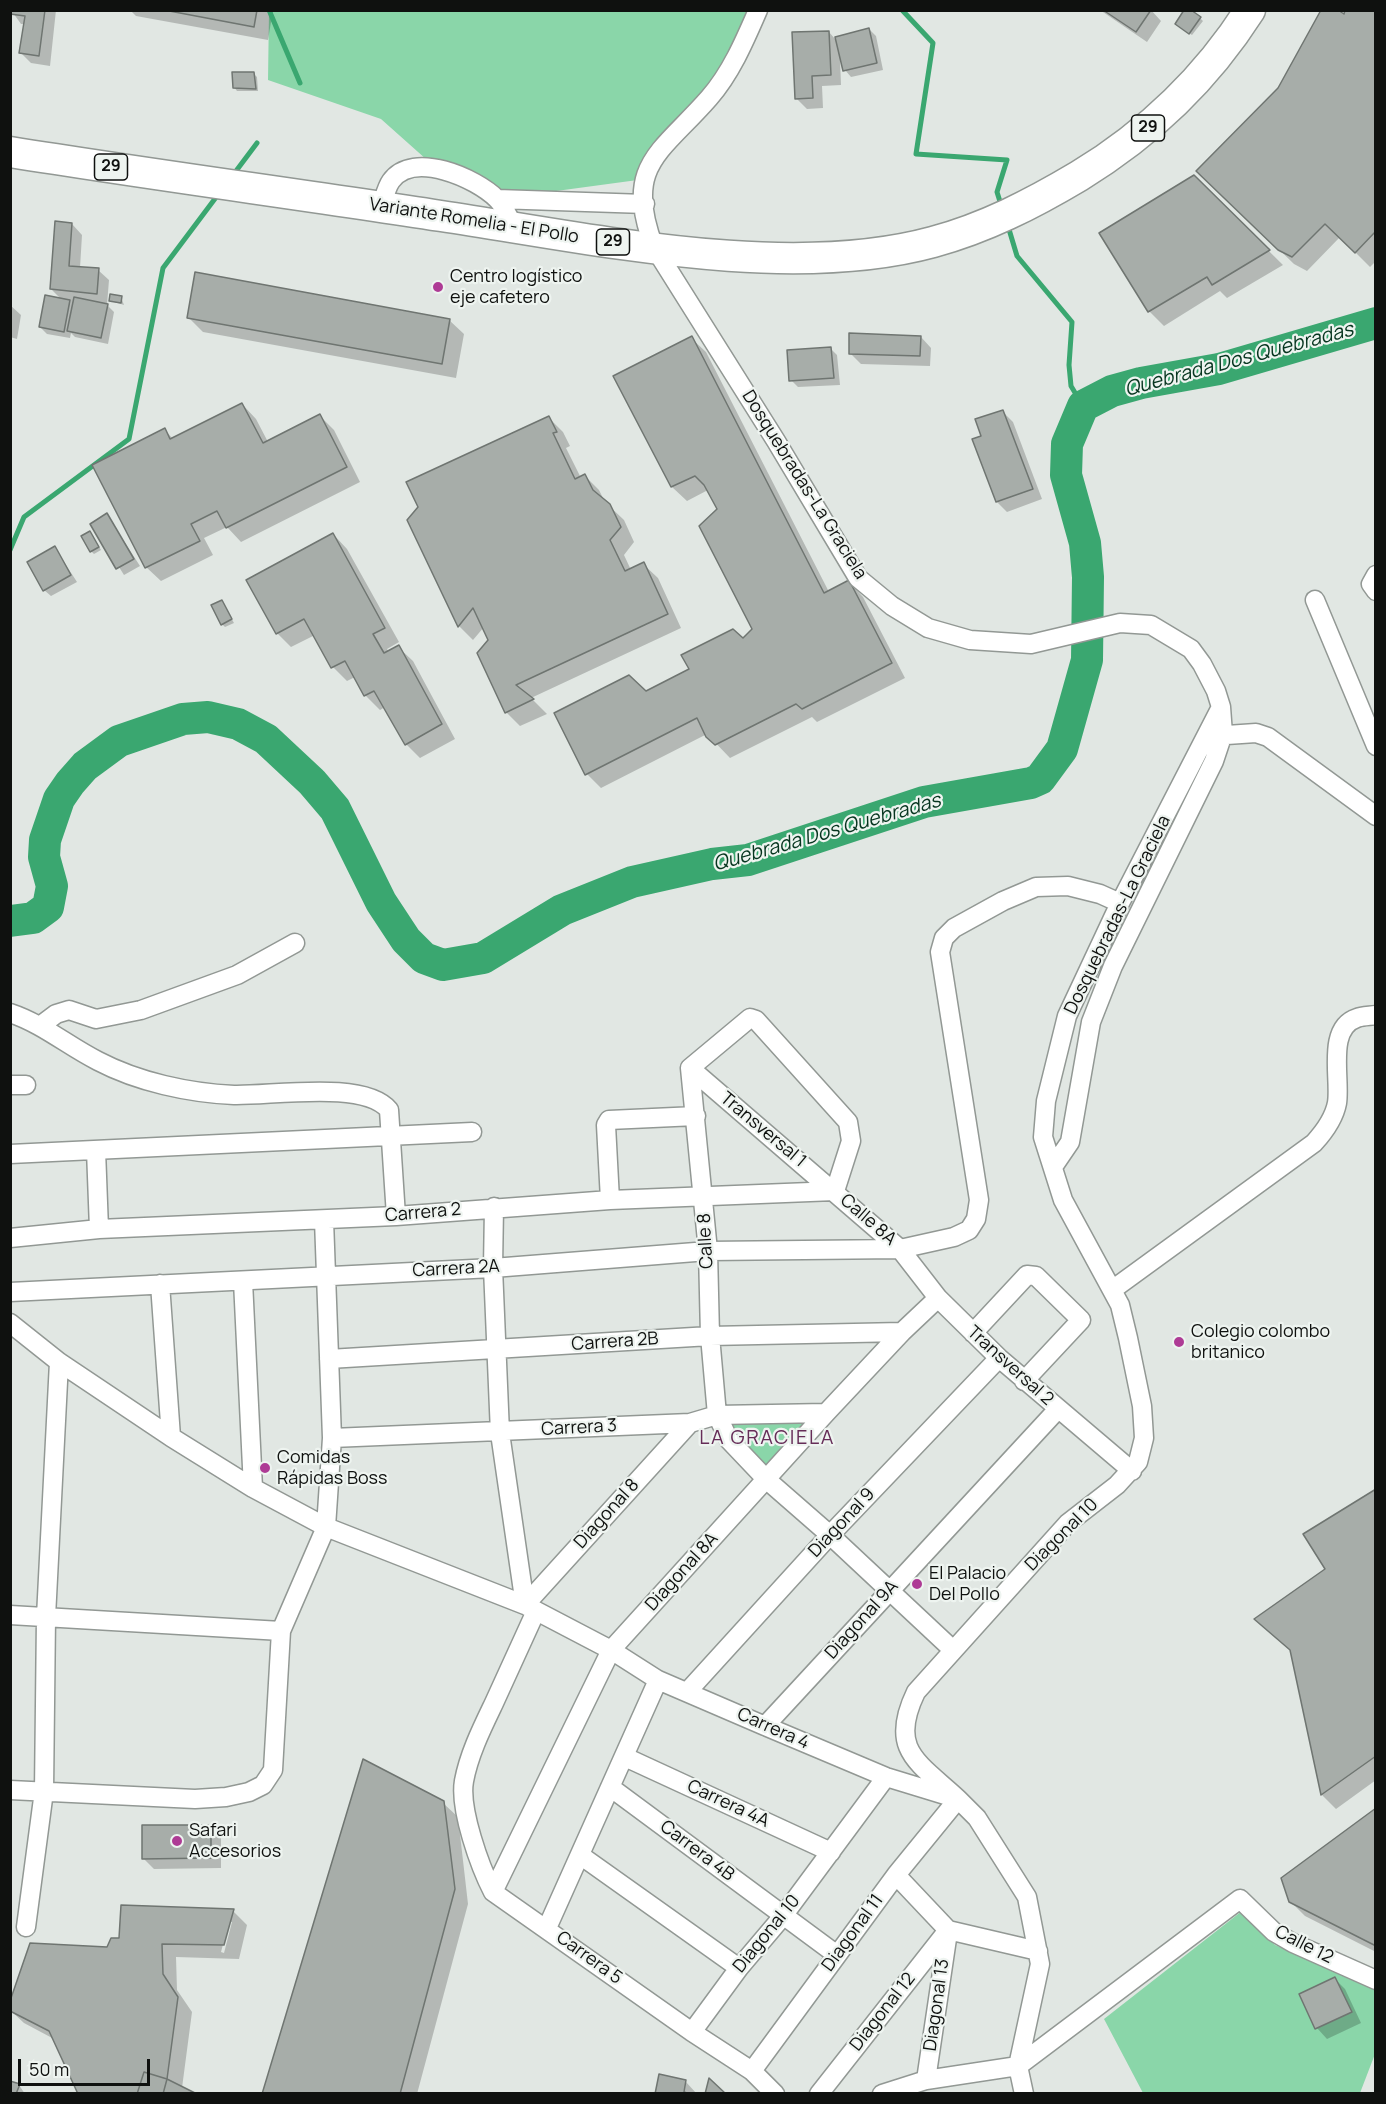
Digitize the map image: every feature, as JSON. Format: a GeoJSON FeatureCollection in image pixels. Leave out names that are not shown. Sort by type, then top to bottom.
{"type":"FeatureCollection","features":[{"type":"Feature","properties":{"kind":"highway","name":"Variante Romelia - El Pollo"},"geometry":{"type":"LineString","coordinates":[[10,152],[654,247],[793,259],[832,257],[929,243],[1004,217],[1091,169],[1153,124],[1212,64],[1250,10]]}},
{"type":"Feature","properties":{"kind":"street","name":"Dosquebradas-La Graciela"},"geometry":{"type":"LineString","coordinates":[[758,10],[741,49],[710,97],[663,144],[651,163],[641,190],[648,230],[654,247],[776,441],[858,578],[892,606],[928,628],[970,640],[1031,644],[1069,637],[1120,623],[1151,625],[1191,649],[1202,664],[1221,707],[1215,735],[1215,761],[1113,966],[1091,1022],[1070,1142],[1053,1167]]}},
{"type":"Feature","properties":{"kind":"street"},"geometry":{"type":"LineString","coordinates":[[381,207],[392,180],[403,171],[418,166],[436,168],[462,177],[497,199],[514,226]]}},
{"type":"Feature","properties":{"kind":"street"},"geometry":{"type":"LineString","coordinates":[[497,199],[645,204]]}},
{"type":"Feature","properties":{"kind":"street"},"geometry":{"type":"LineString","coordinates":[[1376,575],[1371,584],[1376,591]]}},
{"type":"Feature","properties":{"kind":"street"},"geometry":{"type":"LineString","coordinates":[[1315,600],[1376,746]]}},
{"type":"Feature","properties":{"kind":"street"},"geometry":{"type":"LineString","coordinates":[[1215,735],[1256,733],[1268,737],[1376,816]]}},
{"type":"Feature","properties":{"kind":"street","name":"Dosquebradas-La Graciela"},"geometry":{"type":"LineString","coordinates":[[1144,1438],[1142,1406],[1120,1305],[1063,1200],[1043,1137],[1046,1101],[1065,1026],[1120,903],[1215,735]]}},
{"type":"Feature","properties":{"kind":"street","name":"Carrera 2A"},"geometry":{"type":"LineString","coordinates":[[10,1292],[493,1268],[708,1251],[900,1249],[954,1237],[969,1230],[976,1219],[979,1200],[940,952],[944,938],[970,919],[1036,887],[1068,886],[1100,894],[1120,903]]}},
{"type":"Feature","properties":{"kind":"street"},"geometry":{"type":"LineString","coordinates":[[40,1026],[56,1014],[69,1010],[96,1019],[141,1010],[237,975],[295,943]]}},
{"type":"Feature","properties":{"kind":"street"},"geometry":{"type":"LineString","coordinates":[[10,1013],[40,1026],[97,1061],[153,1082],[232,1095],[357,1094],[382,1101],[389,1110],[396,1216]]}},
{"type":"Feature","properties":{"kind":"street"},"geometry":{"type":"LineString","coordinates":[[1112,1290],[1314,1143],[1327,1128],[1337,1104],[1338,1047],[1341,1032],[1355,1018],[1376,1015]]}},
{"type":"Feature","properties":{"kind":"street"},"geometry":{"type":"LineString","coordinates":[[690,1068],[750,1018],[756,1020],[848,1122],[851,1141],[835,1191]]}},
{"type":"Feature","properties":{"kind":"street","name":"Calle 8"},"geometry":{"type":"LineString","coordinates":[[690,1068],[704,1196],[710,1336],[717,1415]]}},
{"type":"Feature","properties":{"kind":"street","name":"Transversal 1"},"geometry":{"type":"LineString","coordinates":[[690,1068],[835,1191]]}},
{"type":"Feature","properties":{"kind":"street"},"geometry":{"type":"LineString","coordinates":[[610,1200],[606,1125],[609,1120],[696,1116]]}},
{"type":"Feature","properties":{"kind":"street"},"geometry":{"type":"LineString","coordinates":[[10,1154],[472,1132]]}},
{"type":"Feature","properties":{"kind":"street"},"geometry":{"type":"LineString","coordinates":[[96,1150],[99,1229]]}},
{"type":"Feature","properties":{"kind":"street","name":"Calle 8A"},"geometry":{"type":"LineString","coordinates":[[835,1191],[900,1249]]}},
{"type":"Feature","properties":{"kind":"street","name":"Carrera 2"},"geometry":{"type":"LineString","coordinates":[[10,1238],[99,1229],[396,1216],[610,1200],[835,1191]]}},
{"type":"Feature","properties":{"kind":"street"},"geometry":{"type":"LineString","coordinates":[[494,1207],[493,1268],[500,1433],[531,1608]]}},
{"type":"Feature","properties":{"kind":"street"},"geometry":{"type":"LineString","coordinates":[[10,1790],[195,1799],[226,1797],[249,1792],[263,1785],[273,1770],[281,1631],[326,1527],[332,1438],[324,1220]]}},
{"type":"Feature","properties":{"kind":"street","name":"Transversal 2"},"geometry":{"type":"LineString","coordinates":[[900,1249],[938,1298],[999,1358],[1132,1471]]}},
{"type":"Feature","properties":{"kind":"street"},"geometry":{"type":"LineString","coordinates":[[973,1333],[1031,1274],[1081,1320],[1024,1381]]}},
{"type":"Feature","properties":{"kind":"street"},"geometry":{"type":"LineString","coordinates":[[243,1281],[253,1488]]}},
{"type":"Feature","properties":{"kind":"street"},"geometry":{"type":"LineString","coordinates":[[160,1284],[171,1437]]}},
{"type":"Feature","properties":{"kind":"street","name":"Diagonal 8A"},"geometry":{"type":"LineString","coordinates":[[493,1892],[611,1650],[826,1413],[902,1332],[938,1298]]}},
{"type":"Feature","properties":{"kind":"street","name":"Carrera 4"},"geometry":{"type":"LineString","coordinates":[[10,1323],[59,1362],[171,1437],[253,1488],[326,1527],[531,1608],[611,1650],[658,1680],[885,1777],[958,1799],[977,1818],[1027,1897],[1038,1951],[1038,1984],[1018,2066]]}},
{"type":"Feature","properties":{"kind":"street","name":"Carrera 2B"},"geometry":{"type":"LineString","coordinates":[[329,1359],[710,1336],[902,1332]]}},
{"type":"Feature","properties":{"kind":"street","name":"Diagonal 9"},"geometry":{"type":"LineString","coordinates":[[688,1691],[830,1535],[999,1358]]}},
{"type":"Feature","properties":{"kind":"street"},"geometry":{"type":"LineString","coordinates":[[26,1927],[44,1791],[46,1617],[59,1362]]}},
{"type":"Feature","properties":{"kind":"street","name":"Diagonal 9A"},"geometry":{"type":"LineString","coordinates":[[765,1726],[889,1589],[1058,1410]]}},
{"type":"Feature","properties":{"kind":"street","name":"Carrera 3"},"geometry":{"type":"LineString","coordinates":[[332,1438],[500,1433],[690,1423],[717,1415],[826,1413]]}},
{"type":"Feature","properties":{"kind":"street"},"geometry":{"type":"LineString","coordinates":[[717,1415],[729,1440],[767,1480],[830,1535],[953,1650]]}},
{"type":"Feature","properties":{"kind":"street","name":"Diagonal 8"},"geometry":{"type":"LineString","coordinates":[[493,1892],[482,1871],[473,1840],[463,1783],[471,1757],[531,1608],[690,1423]]}},
{"type":"Feature","properties":{"kind":"street","name":"Diagonal 10"},"geometry":{"type":"LineString","coordinates":[[958,1799],[908,1751],[904,1736],[907,1711],[916,1692],[1068,1523],[1132,1471],[1138,1462],[1144,1438]]}},
{"type":"Feature","properties":{"kind":"street"},"geometry":{"type":"LineString","coordinates":[[10,1615],[281,1631]]}},
{"type":"Feature","properties":{"kind":"street"},"geometry":{"type":"LineString","coordinates":[[547,1928],[658,1680]]}},
{"type":"Feature","properties":{"kind":"street","name":"Carrera 4A"},"geometry":{"type":"LineString","coordinates":[[625,1757],[831,1852]]}},
{"type":"Feature","properties":{"kind":"street","name":"Diagonal 10"},"geometry":{"type":"LineString","coordinates":[[692,2032],[739,1968],[783,1916],[885,1777]]}},
{"type":"Feature","properties":{"kind":"street","name":"Carrera 4B"},"geometry":{"type":"LineString","coordinates":[[610,1787],[837,1955]]}},
{"type":"Feature","properties":{"kind":"street","name":"Diagonal 11"},"geometry":{"type":"LineString","coordinates":[[752,2071],[896,1875],[958,1799]]}},
{"type":"Feature","properties":{"kind":"street"},"geometry":{"type":"LineString","coordinates":[[580,1855],[739,1968]]}},
{"type":"Feature","properties":{"kind":"street"},"geometry":{"type":"LineString","coordinates":[[896,1875],[948,1930],[1038,1951]]}},
{"type":"Feature","properties":{"kind":"street","name":"Carrera 5"},"geometry":{"type":"LineString","coordinates":[[493,1892],[692,2032],[752,2071],[775,2094]]}},
{"type":"Feature","properties":{"kind":"street","name":"Calle 12"},"geometry":{"type":"LineString","coordinates":[[1018,2066],[1240,1899],[1274,1932],[1293,1943],[1376,1980]]}},
{"type":"Feature","properties":{"kind":"street","name":"Diagonal 13"},"geometry":{"type":"LineString","coordinates":[[926,2080],[948,1930]]}},
{"type":"Feature","properties":{"kind":"street","name":"Diagonal 12"},"geometry":{"type":"LineString","coordinates":[[819,2094],[948,1930]]}},
{"type":"Feature","properties":{"kind":"street"},"geometry":{"type":"LineString","coordinates":[[882,2094],[926,2080],[1018,2066],[1024,2094]]}},
{"type":"Feature","properties":{"kind":"green space"},"geometry":{"type":"Polygon","coordinates":[[[269,11],[758,11],[741,49],[645,179],[497,199],[436,168],[381,119],[268,80],[269,11]]]}},
{"type":"Feature","properties":{"kind":"green space"},"geometry":{"type":"Polygon","coordinates":[[[826,1413],[767,1480],[717,1415],[826,1413]]]}},
{"type":"Feature","properties":{"kind":"green space"},"geometry":{"type":"Polygon","coordinates":[[[1242,1911],[1275,1945],[1375,1987],[1375,2054],[1360,2093],[1143,2093],[1104,2019],[1242,1911]]]}},
{"type":"Feature","properties":{"kind":"building"},"geometry":{"type":"Polygon","coordinates":[[[10,10],[45,10],[39,56],[19,53],[25,16],[10,14],[10,10]]]}},
{"type":"Feature","properties":{"kind":"building"},"geometry":{"type":"Polygon","coordinates":[[[164,10],[257,10],[254,27],[164,10]]]}},
{"type":"Feature","properties":{"kind":"building"},"geometry":{"type":"Polygon","coordinates":[[[1103,10],[1151,10],[1136,32],[1103,10]]]}},
{"type":"Feature","properties":{"kind":"building"},"geometry":{"type":"Polygon","coordinates":[[[1184,10],[1191,10],[1201,17],[1189,34],[1175,24],[1184,10]]]}},
{"type":"Feature","properties":{"kind":"building"},"geometry":{"type":"Polygon","coordinates":[[[1321,10],[1338,10],[1344,14],[1345,10],[1376,10],[1376,231],[1355,253],[1325,224],[1292,257],[1278,250],[1196,171],[1278,88],[1321,10]]]}},
{"type":"Feature","properties":{"kind":"building"},"geometry":{"type":"Polygon","coordinates":[[[869,28],[877,63],[843,71],[835,37],[869,28]]]}},
{"type":"Feature","properties":{"kind":"building"},"geometry":{"type":"Polygon","coordinates":[[[829,31],[831,75],[812,76],[813,98],[795,99],[792,32],[829,31]]]}},
{"type":"Feature","properties":{"kind":"building"},"geometry":{"type":"Polygon","coordinates":[[[232,72],[254,72],[256,89],[233,88],[232,72]]]}},
{"type":"Feature","properties":{"kind":"building"},"geometry":{"type":"Polygon","coordinates":[[[1194,175],[1270,250],[1212,285],[1207,277],[1148,312],[1099,233],[1194,175]]]}},
{"type":"Feature","properties":{"kind":"building"},"geometry":{"type":"Polygon","coordinates":[[[55,221],[72,223],[69,266],[99,268],[97,294],[50,289],[55,221]]]}},
{"type":"Feature","properties":{"kind":"building"},"geometry":{"type":"Polygon","coordinates":[[[195,272],[450,319],[442,364],[187,318],[195,272]]]}},
{"type":"Feature","properties":{"kind":"building"},"geometry":{"type":"Polygon","coordinates":[[[110,294],[122,296],[121,303],[109,301],[110,294]]]}},
{"type":"Feature","properties":{"kind":"building"},"geometry":{"type":"Polygon","coordinates":[[[45,295],[70,300],[64,332],[39,327],[45,295]]]}},
{"type":"Feature","properties":{"kind":"building"},"geometry":{"type":"Polygon","coordinates":[[[74,297],[108,304],[101,338],[67,331],[74,297]]]}},
{"type":"Feature","properties":{"kind":"building"},"geometry":{"type":"Polygon","coordinates":[[[849,333],[921,336],[920,356],[849,354],[849,333]]]}},
{"type":"Feature","properties":{"kind":"building"},"geometry":{"type":"Polygon","coordinates":[[[692,336],[824,593],[849,580],[892,663],[802,709],[796,704],[715,745],[706,737],[697,718],[585,775],[554,713],[629,675],[646,691],[689,669],[681,655],[733,629],[743,638],[752,629],[699,526],[717,509],[704,485],[695,476],[671,487],[613,376],[692,336]]]}},
{"type":"Feature","properties":{"kind":"building"},"geometry":{"type":"Polygon","coordinates":[[[831,347],[834,378],[789,381],[787,350],[831,347]]]}},
{"type":"Feature","properties":{"kind":"building"},"geometry":{"type":"Polygon","coordinates":[[[242,403],[263,443],[320,414],[347,467],[226,528],[217,511],[191,524],[200,541],[145,568],[92,465],[165,428],[170,439],[242,403]]]}},
{"type":"Feature","properties":{"kind":"building"},"geometry":{"type":"Polygon","coordinates":[[[1003,410],[1033,489],[996,502],[972,439],[981,436],[975,419],[1003,410]]]}},
{"type":"Feature","properties":{"kind":"building"},"geometry":{"type":"Polygon","coordinates":[[[549,416],[557,432],[553,433],[575,479],[585,474],[593,490],[610,504],[621,527],[610,540],[625,571],[644,562],[668,614],[516,685],[534,699],[505,713],[477,653],[488,640],[473,608],[458,627],[407,520],[418,507],[406,482],[549,416]]]}},
{"type":"Feature","properties":{"kind":"building"},"geometry":{"type":"Polygon","coordinates":[[[107,513],[134,559],[116,569],[90,524],[107,513]]]}},
{"type":"Feature","properties":{"kind":"building"},"geometry":{"type":"Polygon","coordinates":[[[90,531],[99,547],[90,552],[81,536],[90,531]]]}},
{"type":"Feature","properties":{"kind":"building"},"geometry":{"type":"Polygon","coordinates":[[[333,533],[385,628],[373,634],[384,653],[399,645],[442,724],[405,745],[374,691],[364,696],[345,661],[331,668],[304,619],[276,634],[246,580],[333,533]]]}},
{"type":"Feature","properties":{"kind":"building"},"geometry":{"type":"Polygon","coordinates":[[[55,546],[71,575],[43,591],[27,562],[55,546]]]}},
{"type":"Feature","properties":{"kind":"building"},"geometry":{"type":"Polygon","coordinates":[[[222,600],[232,619],[221,625],[211,605],[222,600]]]}},
{"type":"Feature","properties":{"kind":"building"},"geometry":{"type":"Polygon","coordinates":[[[1376,1489],[1376,1756],[1321,1795],[1290,1650],[1254,1619],[1325,1569],[1303,1534],[1376,1489]]]}},
{"type":"Feature","properties":{"kind":"building"},"geometry":{"type":"Polygon","coordinates":[[[363,1759],[444,1801],[455,1889],[400,2094],[262,2094],[363,1759]]]}},
{"type":"Feature","properties":{"kind":"building"},"geometry":{"type":"Polygon","coordinates":[[[1376,1808],[1376,1946],[1289,1902],[1281,1878],[1376,1808]]]}},
{"type":"Feature","properties":{"kind":"building","name":"Safari Accesorios"},"geometry":{"type":"Polygon","coordinates":[[[142,1825],[211,1825],[211,1858],[142,1859],[142,1825]]]}},
{"type":"Feature","properties":{"kind":"building"},"geometry":{"type":"Polygon","coordinates":[[[121,1905],[234,1909],[224,1945],[162,1944],[163,1974],[178,1997],[167,2079],[144,2072],[137,2094],[78,2094],[49,2031],[10,2011],[10,2001],[30,1943],[107,1947],[111,1938],[119,1938],[121,1905]]]}},
{"type":"Feature","properties":{"kind":"building"},"geometry":{"type":"Polygon","coordinates":[[[1335,1977],[1352,2012],[1315,2029],[1299,1994],[1335,1977]]]}},
{"type":"Feature","properties":{"kind":"building"},"geometry":{"type":"Polygon","coordinates":[[[144,2072],[167,2079],[163,2094],[137,2094],[144,2072]]]}},
{"type":"Feature","properties":{"kind":"building"},"geometry":{"type":"Polygon","coordinates":[[[659,2074],[686,2080],[684,2092],[690,2094],[655,2094],[659,2074]]]}},
{"type":"Feature","properties":{"kind":"building"},"geometry":{"type":"Polygon","coordinates":[[[709,2078],[726,2094],[705,2094],[709,2078]]]}},
{"type":"Feature","properties":{"kind":"building"},"geometry":{"type":"Polygon","coordinates":[[[167,2079],[197,2094],[163,2094],[167,2079]]]}},
{"type":"Feature","properties":{"kind":"building"},"geometry":{"type":"Polygon","coordinates":[[[10,2081],[20,2084],[16,2094],[10,2094],[10,2081]]]}},
{"type":"Feature","properties":{"kind":"waterway"},"geometry":{"type":"LineString","coordinates":[[269,10],[300,83]]}},
{"type":"Feature","properties":{"kind":"waterway"},"geometry":{"type":"LineString","coordinates":[[902,10],[933,43],[916,154],[1007,160],[997,192],[1002,208]]}},
{"type":"Feature","properties":{"kind":"waterway"},"geometry":{"type":"LineString","coordinates":[[233,175],[257,143]]}},
{"type":"Feature","properties":{"kind":"waterway"},"geometry":{"type":"LineString","coordinates":[[10,550],[24,517],[129,439],[163,268],[220,192]]}},
{"type":"Feature","properties":{"kind":"waterway"},"geometry":{"type":"LineString","coordinates":[[1008,226],[1017,256],[1072,322],[1069,365],[1071,386],[1083,406]]}},
{"type":"Feature","properties":{"kind":"waterway","name":"Quebrada Dos Quebradas"},"geometry":{"type":"LineString","coordinates":[[10,921],[33,918],[48,907],[52,886],[44,857],[45,840],[59,799],[70,783],[85,766],[119,741],[183,719],[208,717],[238,724],[266,739],[312,782],[335,809],[381,902],[406,940],[424,958],[443,965],[483,958],[562,910],[632,882],[712,864],[748,860],[924,802],[1031,783],[1040,779],[1062,749],[1087,660],[1088,577],[1085,543],[1066,475],[1067,444],[1083,406],[1112,391],[1141,383],[1219,369],[1376,323]]}},
{"type":"Feature","properties":{"kind":"place","name":"Centro logístico eje cafetero"},"geometry":{"type":"Point","coordinates":[438,287]}},
{"type":"Feature","properties":{"kind":"place","name":"Colegio colombo britanico"},"geometry":{"type":"Point","coordinates":[1179,1342]}},
{"type":"Feature","properties":{"kind":"place","name":"Comidas Rápidas Boss"},"geometry":{"type":"Point","coordinates":[265,1468]}},
{"type":"Feature","properties":{"kind":"place","name":"El Palacio Del Pollo"},"geometry":{"type":"Point","coordinates":[917,1584]}},
{"type":"Feature","properties":{"kind":"place","name":"Safari Accesorios"},"geometry":{"type":"Point","coordinates":[177,1841]}},
{"type":"Feature","properties":{"kind":"district","name":"LA GRACIELA"},"geometry":{"type":"Point","coordinates":[767,1438]}}]}
